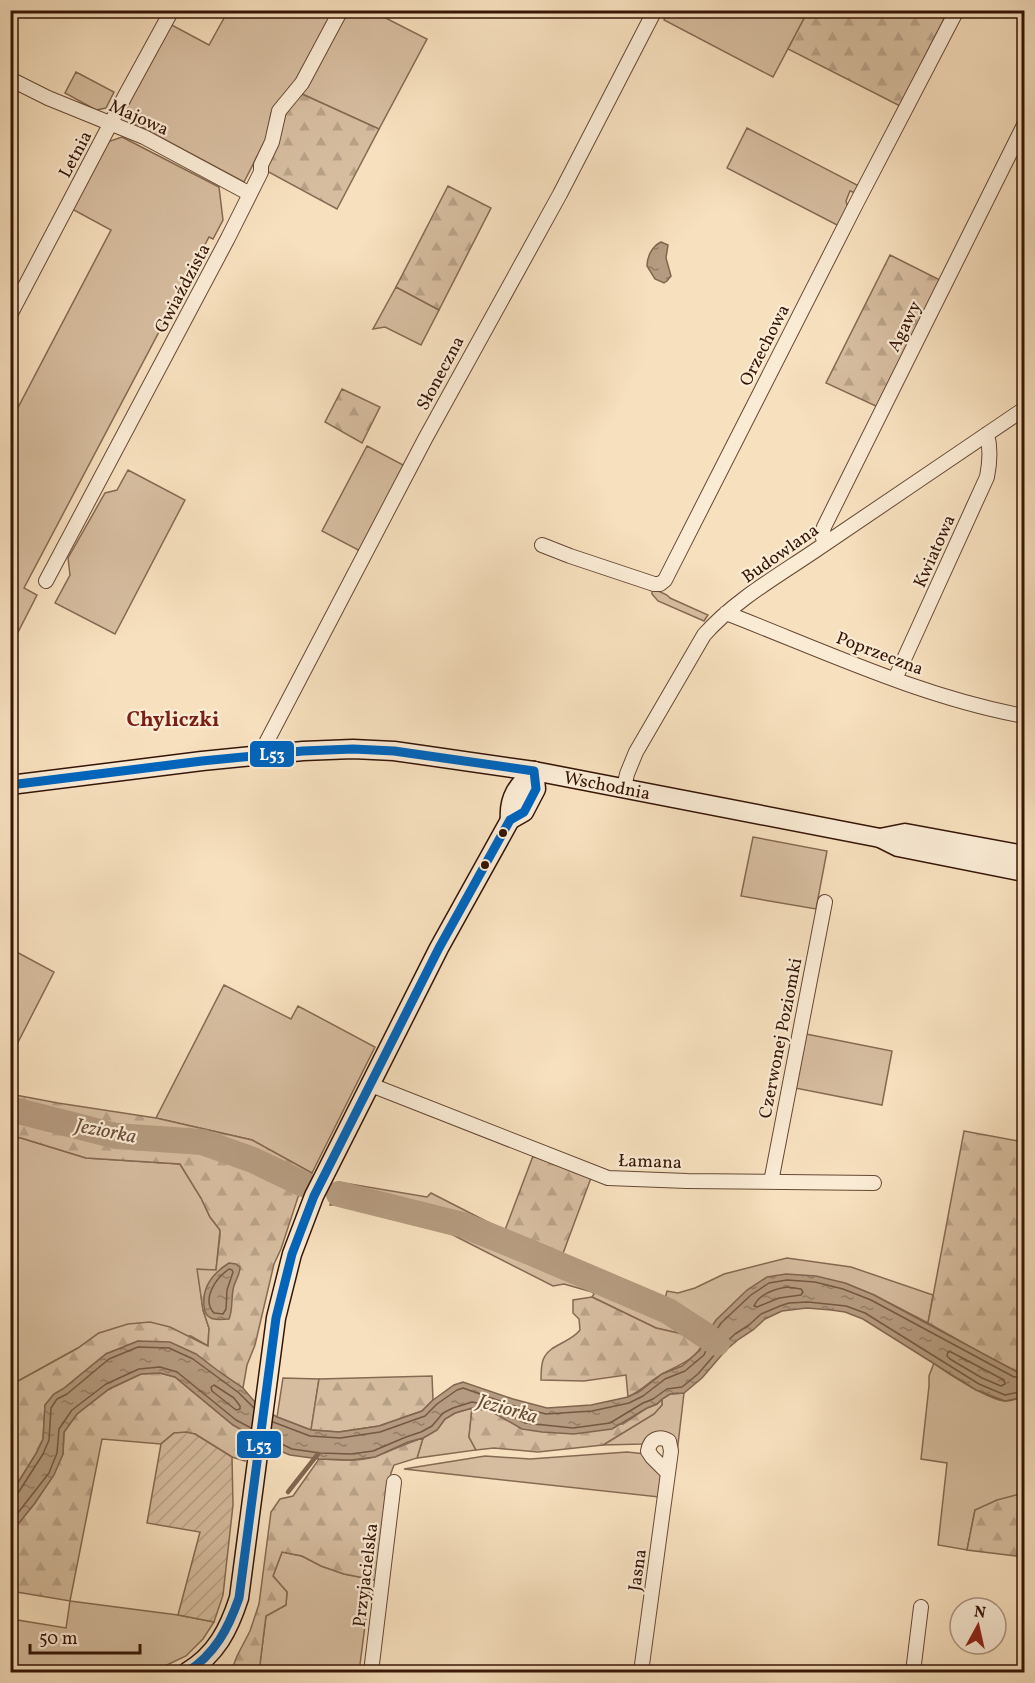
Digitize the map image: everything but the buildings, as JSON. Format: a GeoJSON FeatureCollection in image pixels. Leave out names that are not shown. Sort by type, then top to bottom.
{"type":"FeatureCollection","features":[{"type":"Feature","properties":{"kind":"main road","name":"Wschodnia"},"geometry":{"type":"LineString","coordinates":[[10,785],[264,755],[353,749],[394,751],[534,771],[624,788],[880,838],[898,847],[1024,872]]}},
{"type":"Feature","properties":{"kind":"main road"},"geometry":{"type":"LineString","coordinates":[[187,1672],[216,1647],[232,1620],[239,1598],[276,1318],[292,1254],[314,1196],[439,948],[510,820],[524,812],[536,789],[534,771]]}},
{"type":"Feature","properties":{"kind":"main road","name":"Wschodnia"},"geometry":{"type":"LineString","coordinates":[[880,838],[905,833],[1024,855]]}},
{"type":"Feature","properties":{"kind":"street","name":"Letnia"},"geometry":{"type":"LineString","coordinates":[[10,315],[172,10]]}},
{"type":"Feature","properties":{"kind":"street","name":"Gwiaździsta"},"geometry":{"type":"LineString","coordinates":[[46,581],[261,172],[262,159],[272,142],[279,111],[302,83],[341,10]]}},
{"type":"Feature","properties":{"kind":"street","name":"Słoneczna"},"geometry":{"type":"LineString","coordinates":[[264,755],[266,743],[425,439],[560,194],[656,10]]}},
{"type":"Feature","properties":{"kind":"street","name":"Orzechowa"},"geometry":{"type":"LineString","coordinates":[[542,545],[654,584],[660,584],[665,580],[957,10]]}},
{"type":"Feature","properties":{"kind":"street","name":"Majowa"},"geometry":{"type":"LineString","coordinates":[[10,79],[48,98],[144,137],[250,194]]}},
{"type":"Feature","properties":{"kind":"street","name":"Agawy"},"geometry":{"type":"LineString","coordinates":[[825,544],[822,535],[824,527],[1024,125]]}},
{"type":"Feature","properties":{"kind":"street","name":"Budowlana"},"geometry":{"type":"LineString","coordinates":[[624,788],[633,757],[704,635],[715,622],[1024,409]]}},
{"type":"Feature","properties":{"kind":"street","name":"Kwiatowa"},"geometry":{"type":"LineString","coordinates":[[895,679],[987,477],[990,452],[987,434]]}},
{"type":"Feature","properties":{"kind":"street","name":"Poprzeczna"},"geometry":{"type":"LineString","coordinates":[[726,613],[960,702],[1024,716]]}},
{"type":"Feature","properties":{"kind":"street","name":"Czerwonej Poziomki"},"geometry":{"type":"LineString","coordinates":[[771,1182],[825,902]]}},
{"type":"Feature","properties":{"kind":"street","name":"Łamana"},"geometry":{"type":"LineString","coordinates":[[371,1084],[608,1178],[874,1183]]}},
{"type":"Feature","properties":{"kind":"street","name":"Jasna"},"geometry":{"type":"LineString","coordinates":[[641,1672],[668,1473]]}},
{"type":"Feature","properties":{"kind":"street","name":"Przyjacielska"},"geometry":{"type":"LineString","coordinates":[[371,1672],[394,1482]]}},
{"type":"Feature","properties":{"kind":"street"},"geometry":{"type":"LineString","coordinates":[[913,1672],[921,1607]]}},
{"type":"Feature","properties":{"kind":"green space"},"geometry":{"type":"Polygon","coordinates":[[[228,11],[335,11],[290,92],[271,113],[267,137],[244,182],[130,121],[126,107],[170,24],[209,45],[228,11]]]}},
{"type":"Feature","properties":{"kind":"green space"},"geometry":{"type":"Polygon","coordinates":[[[346,11],[372,11],[427,39],[379,129],[302,94],[346,11]]]}},
{"type":"Feature","properties":{"kind":"green space"},"geometry":{"type":"Polygon","coordinates":[[[669,11],[808,11],[773,77],[664,20],[669,11]]]}},
{"type":"Feature","properties":{"kind":"green space"},"geometry":{"type":"Polygon","coordinates":[[[808,11],[948,11],[900,106],[788,49],[808,11]]]}},
{"type":"Feature","properties":{"kind":"green space"},"geometry":{"type":"Polygon","coordinates":[[[76,72],[114,92],[106,108],[96,110],[65,93],[76,72]]]}},
{"type":"Feature","properties":{"kind":"green space"},"geometry":{"type":"Polygon","coordinates":[[[302,94],[379,129],[337,209],[263,169],[286,109],[302,94]]]}},
{"type":"Feature","properties":{"kind":"green space"},"geometry":{"type":"Polygon","coordinates":[[[747,128],[859,186],[856,193],[850,191],[846,201],[848,208],[839,226],[727,168],[747,128]]]}},
{"type":"Feature","properties":{"kind":"green space"},"geometry":{"type":"Polygon","coordinates":[[[122,137],[219,187],[223,220],[213,239],[209,237],[24,588],[37,595],[11,646],[11,421],[111,230],[72,209],[107,142],[122,137]]]}},
{"type":"Feature","properties":{"kind":"green space"},"geometry":{"type":"Polygon","coordinates":[[[448,186],[491,208],[439,310],[396,287],[448,186]]]}},
{"type":"Feature","properties":{"kind":"green space"},"geometry":{"type":"Polygon","coordinates":[[[890,255],[942,281],[878,407],[826,383],[890,255]]]}},
{"type":"Feature","properties":{"kind":"green space"},"geometry":{"type":"Polygon","coordinates":[[[396,287],[439,310],[421,345],[385,327],[373,329],[396,287]]]}},
{"type":"Feature","properties":{"kind":"green space"},"geometry":{"type":"Polygon","coordinates":[[[342,389],[380,407],[362,443],[325,422],[342,389]]]}},
{"type":"Feature","properties":{"kind":"green space"},"geometry":{"type":"Polygon","coordinates":[[[367,446],[407,467],[362,552],[322,531],[367,446]]]}},
{"type":"Feature","properties":{"kind":"green space"},"geometry":{"type":"Polygon","coordinates":[[[128,470],[185,500],[115,634],[55,603],[70,575],[68,558],[105,493],[117,490],[128,470]]]}},
{"type":"Feature","properties":{"kind":"green space"},"geometry":{"type":"Polygon","coordinates":[[[652,588],[708,615],[704,621],[658,601],[652,594],[652,588]]]}},
{"type":"Feature","properties":{"kind":"green space"},"geometry":{"type":"Polygon","coordinates":[[[753,837],[827,851],[816,909],[741,896],[753,837]]]}},
{"type":"Feature","properties":{"kind":"green space"},"geometry":{"type":"Polygon","coordinates":[[[11,949],[54,972],[11,1056],[11,949]]]}},
{"type":"Feature","properties":{"kind":"green space"},"geometry":{"type":"Polygon","coordinates":[[[224,985],[291,1019],[298,1006],[375,1047],[312,1173],[252,1140],[156,1118],[224,985]]]}},
{"type":"Feature","properties":{"kind":"green space"},"geometry":{"type":"Polygon","coordinates":[[[806,1034],[892,1051],[882,1105],[795,1088],[806,1034]]]}},
{"type":"Feature","properties":{"kind":"green space"},"geometry":{"type":"Polygon","coordinates":[[[10,1094],[156,1118],[252,1140],[312,1173],[309,1181],[250,1151],[193,1135],[11,1105],[10,1094]]]}},
{"type":"Feature","properties":{"kind":"green space"},"geometry":{"type":"Polygon","coordinates":[[[10,1105],[193,1135],[250,1151],[309,1181],[305,1192],[300,1192],[301,1188],[269,1174],[186,1149],[111,1144],[11,1119],[10,1105]]]}},
{"type":"Feature","properties":{"kind":"green space"},"geometry":{"type":"Polygon","coordinates":[[[11,1119],[111,1144],[186,1149],[269,1174],[301,1188],[274,1264],[243,1388],[221,1373],[138,1341],[106,1354],[54,1394],[45,1405],[43,1439],[11,1494],[11,1385],[78,1348],[99,1333],[128,1324],[150,1322],[170,1327],[208,1346],[209,1328],[203,1310],[197,1269],[216,1270],[220,1230],[210,1217],[180,1164],[86,1158],[11,1136],[11,1119]]]}},
{"type":"Feature","properties":{"kind":"green space"},"geometry":{"type":"Polygon","coordinates":[[[964,1131],[1024,1142],[1024,1370],[1018,1372],[928,1323],[964,1131]]]}},
{"type":"Feature","properties":{"kind":"green space"},"geometry":{"type":"Polygon","coordinates":[[[10,1136],[86,1158],[180,1164],[210,1217],[220,1230],[216,1270],[198,1270],[203,1310],[209,1328],[208,1346],[191,1336],[99,1333],[78,1348],[11,1385],[10,1136]]]}},
{"type":"Feature","properties":{"kind":"green space"},"geometry":{"type":"Polygon","coordinates":[[[533,1156],[591,1178],[562,1256],[505,1230],[533,1156]]]}},
{"type":"Feature","properties":{"kind":"green space"},"geometry":{"type":"Polygon","coordinates":[[[338,1182],[427,1197],[431,1193],[523,1240],[628,1286],[665,1299],[667,1291],[678,1293],[695,1288],[724,1274],[787,1258],[851,1267],[933,1295],[928,1323],[845,1283],[708,1332],[704,1341],[656,1328],[592,1297],[594,1294],[592,1292],[564,1284],[553,1286],[451,1234],[378,1214],[330,1205],[338,1182]]]}},
{"type":"Feature","properties":{"kind":"green space"},"geometry":{"type":"Polygon","coordinates":[[[592,1297],[656,1328],[704,1341],[697,1353],[687,1361],[628,1397],[626,1375],[584,1381],[541,1380],[543,1360],[546,1355],[580,1330],[579,1319],[573,1313],[573,1300],[592,1297]]]}},
{"type":"Feature","properties":{"kind":"green space"},"geometry":{"type":"Polygon","coordinates":[[[934,1363],[980,1392],[999,1400],[1010,1401],[1024,1397],[1024,1493],[975,1510],[967,1550],[938,1545],[947,1463],[921,1459],[929,1376],[934,1363]]]}},
{"type":"Feature","properties":{"kind":"green space"},"geometry":{"type":"Polygon","coordinates":[[[160,1373],[175,1377],[233,1425],[250,1434],[245,1461],[232,1457],[195,1434],[174,1433],[161,1444],[102,1439],[70,1601],[11,1591],[10,1533],[35,1503],[63,1454],[64,1432],[77,1414],[109,1389],[141,1374],[160,1373]]]}},
{"type":"Feature","properties":{"kind":"green space"},"geometry":{"type":"Polygon","coordinates":[[[432,1376],[433,1400],[422,1411],[379,1426],[339,1432],[311,1430],[319,1379],[432,1376]]]}},
{"type":"Feature","properties":{"kind":"green space"},"geometry":{"type":"Polygon","coordinates":[[[283,1378],[319,1379],[311,1430],[277,1417],[283,1378]]]}},
{"type":"Feature","properties":{"kind":"green space"},"geometry":{"type":"Polygon","coordinates":[[[684,1393],[677,1453],[667,1435],[644,1444],[603,1445],[654,1414],[662,1405],[662,1399],[670,1394],[684,1393]]]}},
{"type":"Feature","properties":{"kind":"green space"},"geometry":{"type":"Polygon","coordinates":[[[662,1399],[662,1405],[654,1414],[603,1445],[538,1452],[494,1448],[476,1450],[469,1437],[472,1408],[491,1411],[505,1419],[623,1424],[662,1399]]]}},
{"type":"Feature","properties":{"kind":"green space"},"geometry":{"type":"Polygon","coordinates":[[[472,1408],[469,1437],[476,1450],[417,1458],[423,1438],[437,1430],[445,1419],[472,1408]]]}},
{"type":"Feature","properties":{"kind":"green space"},"geometry":{"type":"Polygon","coordinates":[[[174,1433],[195,1434],[232,1457],[233,1505],[223,1595],[214,1622],[178,1615],[200,1532],[147,1523],[161,1444],[174,1433]]]}},
{"type":"Feature","properties":{"kind":"green space"},"geometry":{"type":"Polygon","coordinates":[[[423,1438],[417,1458],[394,1465],[391,1473],[379,1581],[344,1574],[302,1556],[282,1552],[273,1576],[287,1592],[286,1605],[266,1616],[259,1672],[231,1672],[250,1631],[259,1604],[271,1512],[280,1499],[293,1496],[319,1459],[370,1458],[423,1438]]]}},
{"type":"Feature","properties":{"kind":"green space"},"geometry":{"type":"Polygon","coordinates":[[[627,1452],[646,1454],[664,1474],[659,1497],[404,1469],[485,1456],[530,1459],[627,1452]]]}},
{"type":"Feature","properties":{"kind":"green space"},"geometry":{"type":"Polygon","coordinates":[[[1024,1493],[1024,1557],[967,1550],[975,1510],[997,1500],[1024,1493]]]}},
{"type":"Feature","properties":{"kind":"green space"},"geometry":{"type":"Polygon","coordinates":[[[282,1552],[302,1556],[344,1574],[371,1579],[359,1672],[259,1672],[266,1616],[286,1605],[287,1592],[273,1576],[282,1552]]]}},
{"type":"Feature","properties":{"kind":"green space"},"geometry":{"type":"Polygon","coordinates":[[[70,1601],[214,1622],[203,1639],[186,1656],[152,1672],[11,1672],[11,1619],[66,1628],[70,1601]]]}},
{"type":"Feature","properties":{"kind":"water"},"geometry":{"type":"Polygon","coordinates":[[[661,242],[668,245],[666,258],[671,276],[664,283],[655,279],[647,266],[651,252],[661,242]]]}},
{"type":"Feature","properties":{"kind":"water"},"geometry":{"type":"Polygon","coordinates":[[[229,1263],[240,1267],[229,1319],[212,1319],[205,1311],[205,1292],[218,1271],[229,1263]]]}},
{"type":"Feature","properties":{"kind":"water"},"geometry":{"type":"Polygon","coordinates":[[[786,1274],[816,1276],[845,1283],[874,1295],[1017,1372],[1024,1370],[1024,1397],[1005,1401],[976,1390],[863,1319],[845,1312],[807,1308],[782,1311],[765,1319],[726,1350],[702,1378],[684,1393],[670,1394],[657,1404],[612,1429],[574,1434],[522,1429],[491,1411],[472,1408],[445,1419],[437,1430],[423,1438],[408,1442],[375,1457],[351,1460],[290,1455],[275,1449],[233,1425],[175,1377],[160,1373],[141,1374],[109,1389],[77,1414],[64,1432],[63,1454],[54,1475],[11,1533],[11,1494],[43,1439],[45,1405],[54,1394],[106,1354],[138,1341],[170,1342],[196,1354],[243,1388],[254,1401],[277,1417],[311,1430],[339,1432],[379,1426],[422,1411],[454,1385],[463,1382],[547,1408],[591,1405],[628,1397],[662,1374],[682,1366],[700,1350],[716,1320],[747,1290],[767,1277],[786,1274]]]}},
{"type":"Feature","properties":{"kind":"waterway","name":"Jeziorka"},"geometry":{"type":"LineString","coordinates":[[10,1109],[116,1136],[202,1142],[253,1160],[303,1184]]}},
{"type":"Feature","properties":{"kind":"waterway","name":"Jeziorka"},"geometry":{"type":"LineString","coordinates":[[339,1194],[463,1225],[668,1311],[717,1343]]}},
{"type":"Feature","properties":{"kind":"waterway"},"geometry":{"type":"LineString","coordinates":[[288,1492],[318,1454]]}},
{"type":"Feature","properties":{"kind":"transit line","name":"L53"},"geometry":{"type":"LineString","coordinates":[[10,785],[202,761],[303,751],[353,749],[394,751],[534,771]]}},
{"type":"Feature","properties":{"kind":"transit line","name":"L53"},"geometry":{"type":"LineString","coordinates":[[187,1672],[213,1649],[230,1620],[239,1598],[276,1318],[292,1254],[314,1196],[439,948],[510,820],[524,812],[536,789],[534,771]]}},
{"type":"Feature","properties":{"kind":"district","name":"Chyliczki"},"geometry":{"type":"Point","coordinates":[173,719]}}]}
